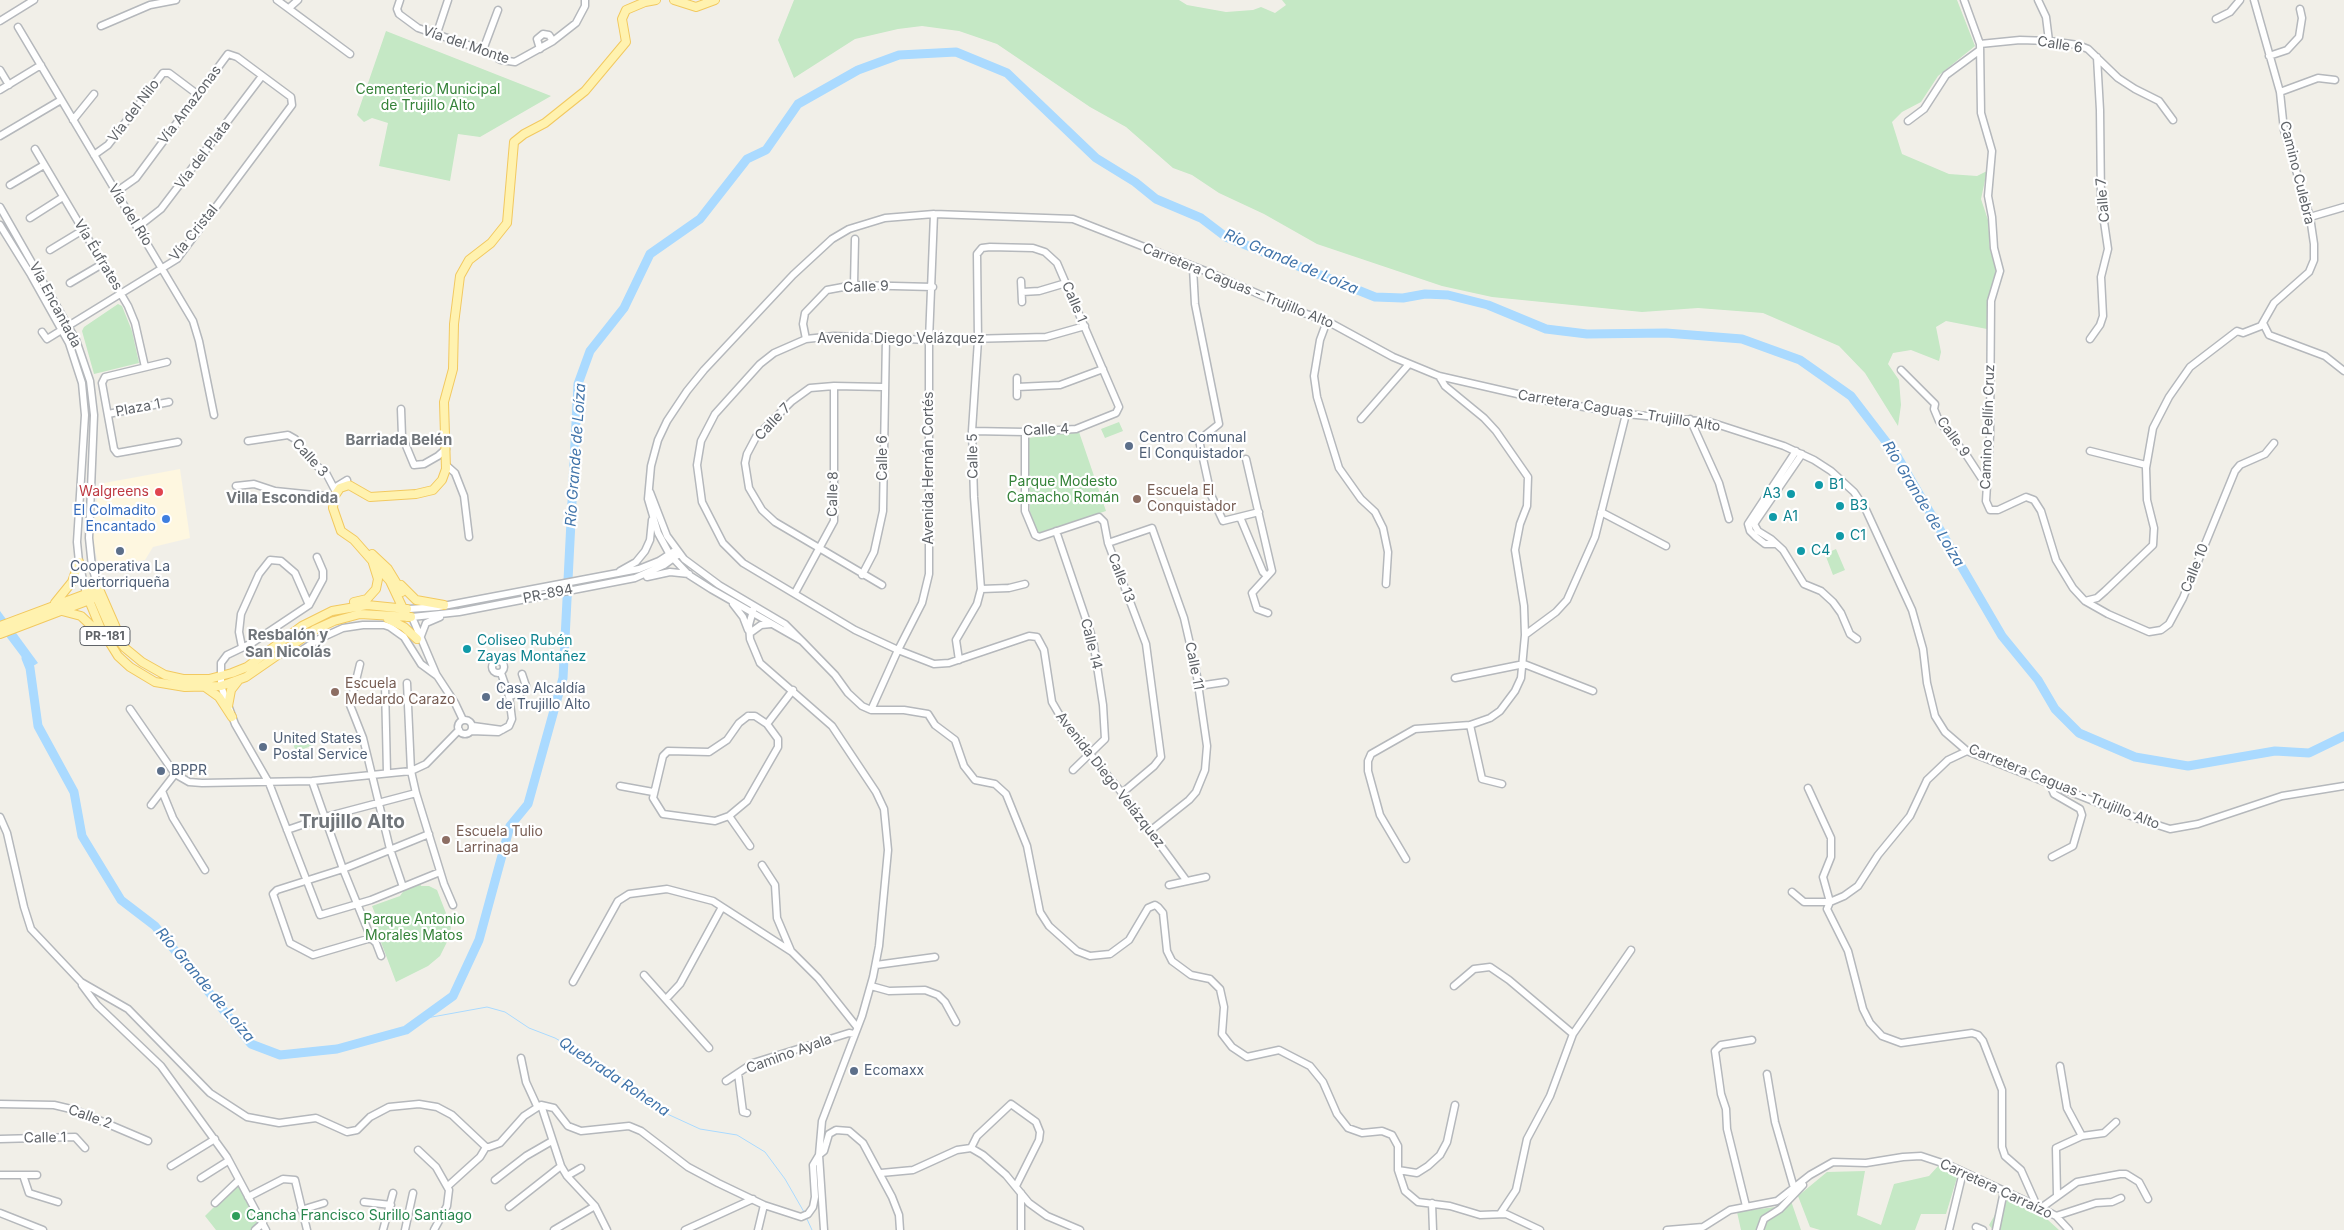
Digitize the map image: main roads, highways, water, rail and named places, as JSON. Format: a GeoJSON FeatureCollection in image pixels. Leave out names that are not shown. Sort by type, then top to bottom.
{"type":"FeatureCollection","features":[{"type":"Feature","properties":{"kind":"main road"},"geometry":{"type":"LineString","coordinates":[[408,613],[393,585],[362,549],[341,531],[333,508],[335,492],[342,486],[349,485],[370,497],[428,492],[437,487],[442,480],[446,465],[444,402],[453,369],[454,324],[460,276],[469,260],[491,243],[507,223],[514,142],[524,134],[546,123],[585,91],[626,42],[622,19],[626,10],[644,2],[656,0]]}},
{"type":"Feature","properties":{"kind":"main road"},"geometry":{"type":"LineString","coordinates":[[674,0],[696,7],[715,0]]}},
{"type":"Feature","properties":{"kind":"main road"},"geometry":{"type":"LineString","coordinates":[[362,549],[374,555],[388,569],[398,584],[408,613]]}},
{"type":"Feature","properties":{"kind":"main road"},"geometry":{"type":"LineString","coordinates":[[332,611],[336,606],[366,599],[372,594],[378,584],[378,579],[371,559]]}},
{"type":"Feature","properties":{"kind":"main road"},"geometry":{"type":"LineString","coordinates":[[0,634],[54,609],[69,587],[79,562]]}},
{"type":"Feature","properties":{"kind":"main road"},"geometry":{"type":"LineString","coordinates":[[398,584],[416,600],[444,605]]}},
{"type":"Feature","properties":{"kind":"main road"},"geometry":{"type":"LineString","coordinates":[[0,626],[93,594]]}},
{"type":"Feature","properties":{"kind":"main road","name":"PR-181"},"geometry":{"type":"LineString","coordinates":[[93,594],[125,648],[142,662],[165,674],[189,679],[219,677],[254,662],[302,626],[332,611],[367,605],[408,613]]}},
{"type":"Feature","properties":{"kind":"main road","name":"PR-181"},"geometry":{"type":"LineString","coordinates":[[93,594],[100,627],[118,656],[130,667],[155,682],[185,687],[221,686],[241,679],[324,624],[354,616],[408,613]]}},
{"type":"Feature","properties":{"kind":"main road"},"geometry":{"type":"LineString","coordinates":[[54,609],[74,613],[88,621],[118,656]]}},
{"type":"Feature","properties":{"kind":"main road"},"geometry":{"type":"LineString","coordinates":[[373,614],[377,618],[397,622],[419,638]]}},
{"type":"Feature","properties":{"kind":"main road"},"geometry":{"type":"LineString","coordinates":[[228,706],[231,690],[241,679]]}},
{"type":"Feature","properties":{"kind":"main road"},"geometry":{"type":"LineString","coordinates":[[205,687],[220,697],[232,717]]}},
{"type":"Feature","properties":{"kind":"water"},"geometry":{"type":"Polygon","coordinates":[[[0,611],[38,663],[30,668],[0,628],[0,611]]]}},
{"type":"Feature","properties":{"kind":"waterway","name":"Río Grande de Loíza"},"geometry":{"type":"LineString","coordinates":[[26,658],[30,668],[38,726],[74,792],[82,836],[121,900],[155,926],[251,1044],[280,1055],[337,1049],[406,1030],[453,996],[479,940],[510,826],[528,804],[563,678],[578,384],[590,351],[624,308],[650,254],[700,219],[747,159],[766,150],[798,104],[858,70],[899,55],[956,52],[1007,73],[1096,158],[1135,182],[1156,199],[1201,218],[1226,237],[1375,297],[1403,298],[1425,294],[1448,295],[1488,305],[1546,329],[1587,334],[1666,333],[1742,339],[1800,360],[1851,396],[1897,456],[2002,636],[2038,680],[2055,709],[2079,733],[2135,757],[2188,766],[2275,751],[2309,753],[2344,736]]}},
{"type":"Feature","properties":{"kind":"waterway","name":"Quebrada Rohena"},"geometry":{"type":"LineString","coordinates":[[421,1019],[487,1007],[505,1012],[529,1028],[555,1038],[585,1055],[628,1082],[663,1112],[700,1129],[737,1135],[765,1152],[785,1179],[804,1212]]}},
{"type":"Feature","properties":{"kind":"waterway","name":"Quebrada Rohena"},"geometry":{"type":"LineString","coordinates":[[807,1219],[812,1230]]}},
{"type":"Feature","properties":{"kind":"place","name":"Centro Comunal El Conquistador"},"geometry":{"type":"Point","coordinates":[1129,446]}},
{"type":"Feature","properties":{"kind":"place","name":"B1"},"geometry":{"type":"Point","coordinates":[1819,485]}},
{"type":"Feature","properties":{"kind":"place","name":"Walgreens"},"geometry":{"type":"Point","coordinates":[159,492]}},
{"type":"Feature","properties":{"kind":"place","name":"A3"},"geometry":{"type":"Point","coordinates":[1791,494]}},
{"type":"Feature","properties":{"kind":"place","name":"Escuela El Conquistador"},"geometry":{"type":"Point","coordinates":[1137,499]}},
{"type":"Feature","properties":{"kind":"place","name":"B3"},"geometry":{"type":"Point","coordinates":[1840,506]}},
{"type":"Feature","properties":{"kind":"place","name":"A1"},"geometry":{"type":"Point","coordinates":[1773,517]}},
{"type":"Feature","properties":{"kind":"place","name":"El Colmadito Encantado"},"geometry":{"type":"Point","coordinates":[166,519]}},
{"type":"Feature","properties":{"kind":"place","name":"C1"},"geometry":{"type":"Point","coordinates":[1840,536]}},
{"type":"Feature","properties":{"kind":"place","name":"Cooperativa La Puertorriqueña"},"geometry":{"type":"Point","coordinates":[120,551]}},
{"type":"Feature","properties":{"kind":"place","name":"C4"},"geometry":{"type":"Point","coordinates":[1801,551]}},
{"type":"Feature","properties":{"kind":"place","name":"Coliseo Rubén Zayas Montañez"},"geometry":{"type":"Point","coordinates":[467,649]}},
{"type":"Feature","properties":{"kind":"place","name":"Escuela Medardo Carazo"},"geometry":{"type":"Point","coordinates":[335,692]}},
{"type":"Feature","properties":{"kind":"place","name":"Casa Alcaldía de Trujillo Alto"},"geometry":{"type":"Point","coordinates":[486,697]}},
{"type":"Feature","properties":{"kind":"place","name":"United States Postal Service"},"geometry":{"type":"Point","coordinates":[263,747]}},
{"type":"Feature","properties":{"kind":"place","name":"BPPR"},"geometry":{"type":"Point","coordinates":[161,771]}},
{"type":"Feature","properties":{"kind":"place","name":"Escuela Tulio Larrinaga"},"geometry":{"type":"Point","coordinates":[446,840]}},
{"type":"Feature","properties":{"kind":"place","name":"Ecomaxx"},"geometry":{"type":"Point","coordinates":[854,1071]}},
{"type":"Feature","properties":{"kind":"place","name":"Cancha Francisco Surillo Santiago"},"geometry":{"type":"Point","coordinates":[236,1216]}},
{"type":"Feature","properties":{"kind":"district","name":"Barriada Belén"},"geometry":{"type":"Point","coordinates":[399,440]}},
{"type":"Feature","properties":{"kind":"district","name":"Villa Escondida"},"geometry":{"type":"Point","coordinates":[282,498]}},
{"type":"Feature","properties":{"kind":"district","name":"Resbalón y San Nicolás"},"geometry":{"type":"Point","coordinates":[288,644]}},
{"type":"Feature","properties":{"kind":"district","name":"Trujillo Alto"},"geometry":{"type":"Point","coordinates":[352,822]}},
{"type":"Feature","properties":{"kind":"park label","name":"Cementerio Municipal de Trujillo Alto"},"geometry":{"type":"Point","coordinates":[428,98]}},
{"type":"Feature","properties":{"kind":"park label","name":"Parque Modesto Camacho Román"},"geometry":{"type":"Point","coordinates":[1063,490]}},
{"type":"Feature","properties":{"kind":"park label","name":"Parque Antonio Morales Matos"},"geometry":{"type":"Point","coordinates":[414,928]}}]}
